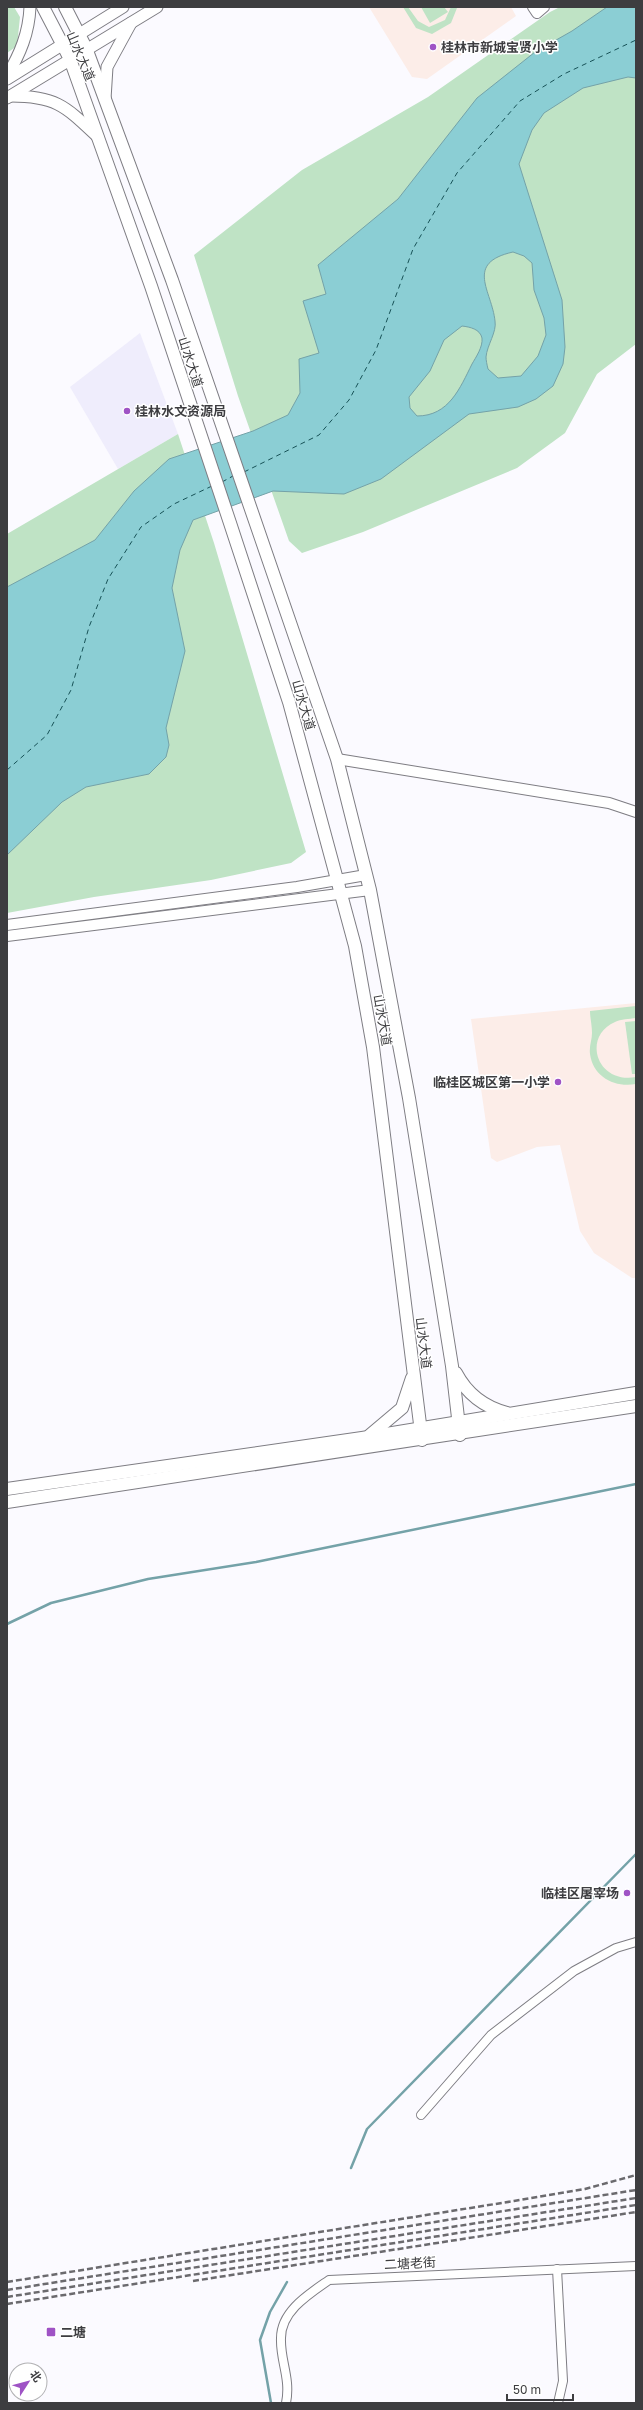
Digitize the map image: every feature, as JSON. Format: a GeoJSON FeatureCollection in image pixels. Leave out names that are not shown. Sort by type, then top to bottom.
{"type":"FeatureCollection","features":[{"type":"Feature","properties":{"kind":"main road"},"geometry":{"type":"LineString","coordinates":[[7,77],[19,55],[29,24],[30,7]]}},
{"type":"Feature","properties":{"kind":"main road","name":"山水大道"},"geometry":{"type":"LineString","coordinates":[[43,7],[70,59],[150,282],[289,702],[341,893],[355,946],[373,1047],[422,1440]]}},
{"type":"Feature","properties":{"kind":"main road","name":"山水大道"},"geometry":{"type":"LineString","coordinates":[[65,7],[86,48],[172,280],[251,514],[337,758],[370,890],[409,1098],[452,1366],[460,1422],[460,1435]]}},
{"type":"Feature","properties":{"kind":"main road"},"geometry":{"type":"LineString","coordinates":[[7,77],[124,7]]}},
{"type":"Feature","properties":{"kind":"main road"},"geometry":{"type":"LineString","coordinates":[[9,97],[86,48],[157,7]]}},
{"type":"Feature","properties":{"kind":"main road"},"geometry":{"type":"LineString","coordinates":[[105,100],[107,67],[132,21]]}},
{"type":"Feature","properties":{"kind":"main road"},"geometry":{"type":"LineString","coordinates":[[9,97],[37,96],[61,104],[98,137]]}},
{"type":"Feature","properties":{"kind":"main road"},"geometry":{"type":"LineString","coordinates":[[452,1366],[469,1394],[496,1410],[510,1414]]}},
{"type":"Feature","properties":{"kind":"main road"},"geometry":{"type":"LineString","coordinates":[[368,1437],[402,1408],[413,1371]]}},
{"type":"Feature","properties":{"kind":"main road"},"geometry":{"type":"LineString","coordinates":[[7,1489],[368,1437],[636,1393]]}},
{"type":"Feature","properties":{"kind":"main road"},"geometry":{"type":"LineString","coordinates":[[7,1502],[460,1435],[636,1406]]}},
{"type":"Feature","properties":{"kind":"street"},"geometry":{"type":"LineString","coordinates":[[533,7],[537,13],[544,7]]}},
{"type":"Feature","properties":{"kind":"street"},"geometry":{"type":"LineString","coordinates":[[337,758],[609,804],[636,812]]}},
{"type":"Feature","properties":{"kind":"street"},"geometry":{"type":"LineString","coordinates":[[7,925],[337,880],[366,874]]}},
{"type":"Feature","properties":{"kind":"street"},"geometry":{"type":"LineString","coordinates":[[7,936],[370,890]]}},
{"type":"Feature","properties":{"kind":"street"},"geometry":{"type":"LineString","coordinates":[[421,2115],[491,2035],[574,1971],[616,1948],[636,1942]]}},
{"type":"Feature","properties":{"kind":"street","name":"二塘老街"},"geometry":{"type":"LineString","coordinates":[[286,2403],[289,2385],[281,2338],[286,2320],[302,2299],[329,2280],[558,2268],[636,2266]]}},
{"type":"Feature","properties":{"kind":"street"},"geometry":{"type":"LineString","coordinates":[[558,2268],[563,2381],[558,2403]]}},
{"type":"Feature","properties":{"kind":"shaded area","name":"桂林市新城宝贤小学"},"geometry":{"type":"Polygon","coordinates":[[[369,7],[511,7],[516,16],[427,79],[412,77],[369,7]]]}},
{"type":"Feature","properties":{"kind":"shaded area","name":"桂林水文资源局"},"geometry":{"type":"Polygon","coordinates":[[[140,333],[178,434],[118,469],[70,387],[140,333]]]}},
{"type":"Feature","properties":{"kind":"shaded area","name":"临桂区城区第一小学"},"geometry":{"type":"Polygon","coordinates":[[[636,1003],[636,1278],[632,1278],[594,1253],[580,1231],[560,1145],[537,1147],[497,1162],[491,1158],[471,1019],[636,1003]]]}},
{"type":"Feature","properties":{"kind":"green space"},"geometry":{"type":"Polygon","coordinates":[[[7,7],[14,7],[20,17],[17,46],[7,53],[7,7]]]}},
{"type":"Feature","properties":{"kind":"green space"},"geometry":{"type":"Polygon","coordinates":[[[403,7],[408,7],[418,21],[429,27],[445,20],[451,7],[457,8],[451,23],[432,34],[416,28],[403,7]]]}},
{"type":"Feature","properties":{"kind":"green space"},"geometry":{"type":"Polygon","coordinates":[[[421,7],[444,7],[448,12],[430,23],[421,7]]]}},
{"type":"Feature","properties":{"kind":"green space"},"geometry":{"type":"Polygon","coordinates":[[[560,7],[636,7],[636,344],[597,374],[565,433],[517,468],[363,532],[302,553],[289,541],[238,396],[194,255],[302,170],[428,97],[550,12],[560,7]]]}},
{"type":"Feature","properties":{"kind":"green space"},"geometry":{"type":"Polygon","coordinates":[[[178,434],[214,543],[306,852],[291,863],[211,880],[94,897],[7,913],[7,534],[178,434]]]}},
{"type":"Feature","properties":{"kind":"green space"},"geometry":{"type":"Polygon","coordinates":[[[636,1006],[636,1018],[615,1022],[605,1029],[599,1037],[597,1047],[598,1057],[603,1066],[611,1073],[622,1077],[636,1077],[636,1084],[620,1084],[600,1075],[592,1062],[590,1054],[592,1033],[590,1011],[636,1006]]]}},
{"type":"Feature","properties":{"kind":"green space"},"geometry":{"type":"Polygon","coordinates":[[[636,1021],[636,1074],[632,1074],[625,1022],[636,1021]]]}},
{"type":"Feature","properties":{"kind":"water"},"geometry":{"type":"Polygon","coordinates":[[[607,7],[636,7],[636,78],[628,77],[583,88],[544,113],[532,130],[519,164],[562,300],[565,347],[563,364],[553,386],[536,399],[518,407],[469,414],[381,479],[344,494],[273,491],[193,520],[180,550],[172,588],[185,651],[166,728],[169,745],[166,757],[149,774],[86,787],[62,802],[7,855],[7,587],[95,540],[134,491],[169,459],[253,431],[288,415],[300,393],[299,359],[319,353],[303,301],[326,294],[318,265],[398,199],[477,98],[535,52],[572,31],[607,7]],[[513,252],[498,257],[489,263],[485,271],[484,279],[495,321],[486,360],[488,369],[498,378],[521,376],[538,356],[546,335],[544,318],[534,290],[532,263],[524,256],[513,252]],[[462,326],[444,340],[430,371],[409,397],[410,408],[417,416],[428,415],[437,411],[452,399],[458,391],[479,352],[482,341],[481,335],[474,329],[462,326]]]}},
{"type":"Feature","properties":{"kind":"waterway"},"geometry":{"type":"LineString","coordinates":[[7,1624],[51,1603],[148,1579],[256,1562],[636,1484]]}},
{"type":"Feature","properties":{"kind":"waterway"},"geometry":{"type":"LineString","coordinates":[[351,2168],[367,2129],[636,1854]]}},
{"type":"Feature","properties":{"kind":"waterway"},"geometry":{"type":"LineString","coordinates":[[271,2403],[260,2340],[270,2312],[287,2282]]}},
{"type":"Feature","properties":{"kind":"ferry route"},"geometry":{"type":"LineString","coordinates":[[244,472],[319,435],[349,400],[376,350],[413,249],[457,173],[520,101],[564,74],[636,40]]}},
{"type":"Feature","properties":{"kind":"ferry route"},"geometry":{"type":"LineString","coordinates":[[222,482],[233,476]]}},
{"type":"Feature","properties":{"kind":"ferry route"},"geometry":{"type":"LineString","coordinates":[[7,770],[47,735],[71,690],[89,627],[108,579],[141,527],[174,504],[212,486]]}},
{"type":"Feature","properties":{"kind":"railway"},"geometry":{"type":"LineString","coordinates":[[7,2282],[585,2189],[636,2175]]}},
{"type":"Feature","properties":{"kind":"railway"},"geometry":{"type":"LineString","coordinates":[[7,2290],[636,2190]]}},
{"type":"Feature","properties":{"kind":"railway"},"geometry":{"type":"LineString","coordinates":[[7,2297],[636,2198]]}},
{"type":"Feature","properties":{"kind":"railway"},"geometry":{"type":"LineString","coordinates":[[7,2304],[636,2205]]}},
{"type":"Feature","properties":{"kind":"railway"},"geometry":{"type":"LineString","coordinates":[[193,2281],[636,2212]]}},
{"type":"Feature","properties":{"kind":"place","name":"桂林市新城宝贤小学"},"geometry":{"type":"Point","coordinates":[433,47]}},
{"type":"Feature","properties":{"kind":"place","name":"桂林水文资源局"},"geometry":{"type":"Point","coordinates":[127,411]}},
{"type":"Feature","properties":{"kind":"place","name":"临桂区城区第一小学"},"geometry":{"type":"Point","coordinates":[558,1082]}},
{"type":"Feature","properties":{"kind":"place","name":"临桂区屠宰场"},"geometry":{"type":"Point","coordinates":[627,1893]}},
{"type":"Feature","properties":{"kind":"place","name":"二塘"},"geometry":{"type":"Point","coordinates":[51,2332]}}]}
